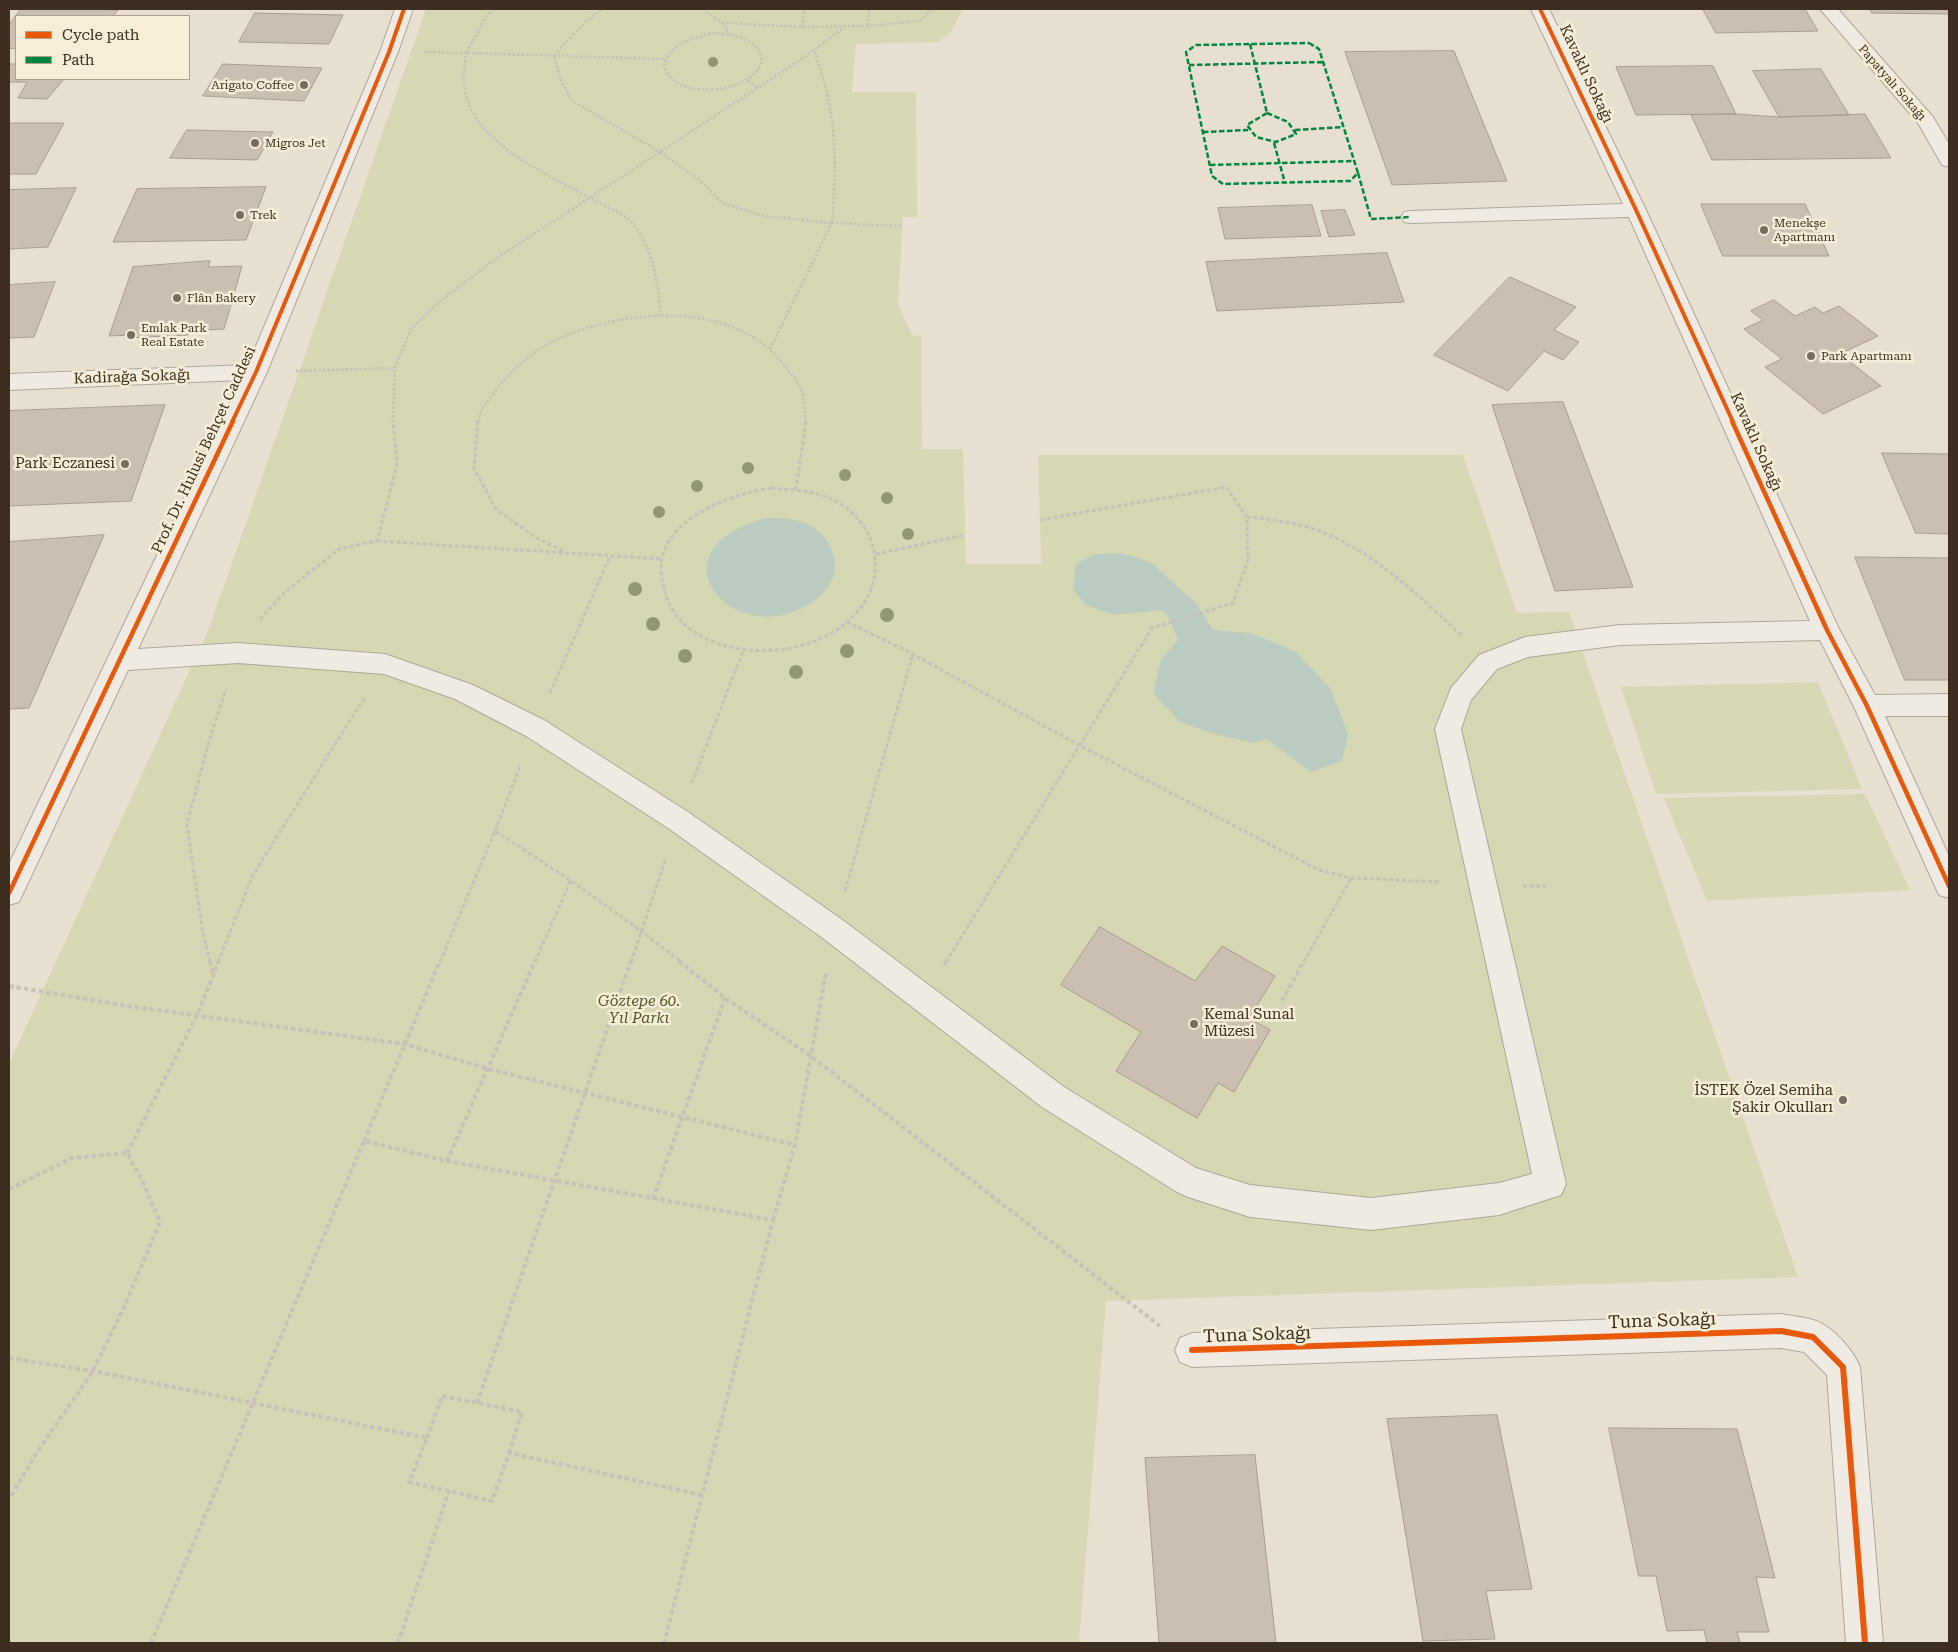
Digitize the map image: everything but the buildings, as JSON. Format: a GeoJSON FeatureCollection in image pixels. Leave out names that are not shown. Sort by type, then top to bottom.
{"type":"FeatureCollection","features":[{"type":"Feature","properties":{"kind":"street","name":"Prof. Dr. Hulusi Behçet Caddesi"},"geometry":{"type":"LineString","coordinates":[[9,893],[16,862],[118,660],[256,372],[404,9]]}},
{"type":"Feature","properties":{"kind":"street","name":"Kavaklı Sokağı"},"geometry":{"type":"LineString","coordinates":[[1540,9],[1636,210],[1827,630],[1867,706],[1949,886]]}},
{"type":"Feature","properties":{"kind":"street","name":"Papatyalı Sokağı"},"geometry":{"type":"LineString","coordinates":[[1829,9],[1926,121],[1949,162]]}},
{"type":"Feature","properties":{"kind":"street"},"geometry":{"type":"LineString","coordinates":[[1411,217],[1636,210]]}},
{"type":"Feature","properties":{"kind":"street","name":"Kadirağa Sokağı"},"geometry":{"type":"LineString","coordinates":[[9,382],[256,372]]}},
{"type":"Feature","properties":{"kind":"street"},"geometry":{"type":"LineString","coordinates":[[118,660],[238,654],[386,664],[464,692],[535,728],[678,820],[834,930],[923,1000],[1053,1097],[1188,1181],[1250,1201],[1371,1214],[1499,1199],[1550,1184],[1448,729],[1460,695],[1488,662],[1525,647],[1620,634],[1827,630]]}},
{"type":"Feature","properties":{"kind":"street"},"geometry":{"type":"LineString","coordinates":[[1867,706],[1949,705]]}},
{"type":"Feature","properties":{"kind":"street","name":"Tuna Sokağı"},"geometry":{"type":"LineString","coordinates":[[1192,1350],[1781,1330],[1814,1337],[1843,1367],[1865,1643]]}},
{"type":"Feature","properties":{"kind":"path"},"geometry":{"type":"LineString","coordinates":[[494,9],[488,14],[466,53],[462,71],[466,96],[477,123],[504,148],[538,171],[590,196],[635,224],[660,292],[660,315]]}},
{"type":"Feature","properties":{"kind":"path"},"geometry":{"type":"LineString","coordinates":[[554,56],[584,22],[602,9]]}},
{"type":"Feature","properties":{"kind":"path"},"geometry":{"type":"LineString","coordinates":[[703,9],[722,23],[730,34]]}},
{"type":"Feature","properties":{"kind":"path"},"geometry":{"type":"LineString","coordinates":[[802,27],[805,9]]}},
{"type":"Feature","properties":{"kind":"path"},"geometry":{"type":"LineString","coordinates":[[868,26],[869,9]]}},
{"type":"Feature","properties":{"kind":"path"},"geometry":{"type":"LineString","coordinates":[[722,23],[802,27],[868,26],[919,21],[934,9]]}},
{"type":"Feature","properties":{"kind":"path"},"geometry":{"type":"LineString","coordinates":[[377,541],[397,465],[393,420],[395,368],[411,329],[440,301],[500,256],[814,51],[845,27]]}},
{"type":"Feature","properties":{"kind":"path"},"geometry":{"type":"LineString","coordinates":[[713,34],[730,34],[746,39],[757,46],[762,55],[762,65],[756,75],[728,89],[715,91],[697,90],[670,80],[663,69],[664,59],[670,50],[682,42],[713,34]]}},
{"type":"Feature","properties":{"kind":"path"},"geometry":{"type":"LineString","coordinates":[[770,350],[832,223],[836,175],[835,136],[828,90],[814,51]]}},
{"type":"Feature","properties":{"kind":"path"},"geometry":{"type":"LineString","coordinates":[[388,52],[664,59]]}},
{"type":"Feature","properties":{"kind":"path"},"geometry":{"type":"LineString","coordinates":[[554,56],[561,80],[571,100],[660,152],[697,178],[722,203],[764,216],[832,223],[902,226]]}},
{"type":"Feature","properties":{"kind":"path"},"geometry":{"type":"LineString","coordinates":[[748,80],[757,88]]}},
{"type":"Feature","properties":{"kind":"path"},"geometry":{"type":"LineString","coordinates":[[563,551],[535,537],[495,508],[474,468],[479,414],[508,374],[549,343],[601,323],[660,315],[705,318],[750,335],[778,355],[801,389],[806,424],[796,490]]}},
{"type":"Feature","properties":{"kind":"path"},"geometry":{"type":"LineString","coordinates":[[256,372],[395,368]]}},
{"type":"Feature","properties":{"kind":"path"},"geometry":{"type":"LineString","coordinates":[[923,1000],[1152,628],[1233,603],[1248,559],[1247,517],[1226,487],[1040,520]]}},
{"type":"Feature","properties":{"kind":"path"},"geometry":{"type":"LineString","coordinates":[[771,488],[796,490],[836,501],[860,519],[874,543],[876,554],[877,570],[868,597],[847,622],[817,640],[780,650],[743,651],[712,643],[688,628],[671,609],[662,586],[662,559],[674,539],[691,519],[714,503],[742,492],[771,488]]}},
{"type":"Feature","properties":{"kind":"path"},"geometry":{"type":"LineString","coordinates":[[1247,517],[1276,518],[1305,525],[1363,551],[1433,608],[1488,662]]}},
{"type":"Feature","properties":{"kind":"path"},"geometry":{"type":"LineString","coordinates":[[876,554],[965,535]]}},
{"type":"Feature","properties":{"kind":"path"},"geometry":{"type":"LineString","coordinates":[[213,974],[202,928],[187,825],[209,741],[246,633],[285,592],[339,549],[377,541],[563,551],[662,559]]}},
{"type":"Feature","properties":{"kind":"path"},"geometry":{"type":"LineString","coordinates":[[847,622],[913,654],[1079,745],[1319,870],[1351,878],[1390,878],[1483,885],[1546,886]]}},
{"type":"Feature","properties":{"kind":"path"},"geometry":{"type":"LineString","coordinates":[[477,1403],[556,1181],[678,820],[743,651]]}},
{"type":"Feature","properties":{"kind":"path"},"geometry":{"type":"LineString","coordinates":[[664,1643],[773,1220],[795,1145],[834,930],[913,654]]}},
{"type":"Feature","properties":{"kind":"path"},"geometry":{"type":"LineString","coordinates":[[127,1153],[197,1014],[253,876],[386,664]]}},
{"type":"Feature","properties":{"kind":"path"},"geometry":{"type":"LineString","coordinates":[[151,1643],[495,831],[571,880],[642,931],[725,998],[811,1056],[1192,1350]]}},
{"type":"Feature","properties":{"kind":"path"},"geometry":{"type":"LineString","coordinates":[[1282,1001],[1351,878]]}},
{"type":"Feature","properties":{"kind":"path"},"geometry":{"type":"LineString","coordinates":[[447,1161],[571,880]]}},
{"type":"Feature","properties":{"kind":"path"},"geometry":{"type":"LineString","coordinates":[[9,986],[128,1006],[404,1044],[489,1069],[795,1145]]}},
{"type":"Feature","properties":{"kind":"path"},"geometry":{"type":"LineString","coordinates":[[653,1199],[684,1118],[725,998]]}},
{"type":"Feature","properties":{"kind":"path"},"geometry":{"type":"LineString","coordinates":[[364,1141],[447,1161],[773,1220]]}},
{"type":"Feature","properties":{"kind":"path"},"geometry":{"type":"LineString","coordinates":[[9,1188],[72,1158],[127,1153]]}},
{"type":"Feature","properties":{"kind":"path"},"geometry":{"type":"LineString","coordinates":[[9,1499],[38,1451],[93,1371],[125,1305],[160,1222],[140,1176],[127,1153]]}},
{"type":"Feature","properties":{"kind":"path"},"geometry":{"type":"LineString","coordinates":[[9,1358],[93,1371],[427,1438]]}},
{"type":"Feature","properties":{"kind":"path"},"geometry":{"type":"LineString","coordinates":[[442,1396],[522,1412],[492,1502],[410,1482],[427,1438],[442,1396]]}},
{"type":"Feature","properties":{"kind":"path"},"geometry":{"type":"LineString","coordinates":[[509,1453],[702,1495]]}},
{"type":"Feature","properties":{"kind":"path"},"geometry":{"type":"LineString","coordinates":[[398,1643],[449,1491]]}},
{"type":"Feature","properties":{"kind":"green space","name":"Göztepe 60. Yıl Parkı"},"geometry":{"type":"Polygon","coordinates":[[[426,9],[963,9],[950,33],[938,42],[856,44],[852,92],[916,92],[917,217],[903,217],[898,304],[912,335],[921,336],[922,449],[963,449],[966,564],[1041,564],[1038,455],[1463,455],[1517,613],[1569,612],[1798,1277],[1106,1301],[1079,1643],[9,1643],[9,1064],[210,626],[426,9]]]}},
{"type":"Feature","properties":{"kind":"green space"},"geometry":{"type":"Polygon","coordinates":[[[1818,682],[1862,789],[1656,794],[1621,687],[1818,682]]]}},
{"type":"Feature","properties":{"kind":"green space"},"geometry":{"type":"Polygon","coordinates":[[[1865,794],[1910,890],[1707,901],[1664,798],[1865,794]]]}},
{"type":"Feature","properties":{"kind":"shaded area"},"geometry":{"type":"Polygon","coordinates":[[[766,518],[782,518],[807,524],[825,537],[834,556],[835,566],[829,586],[821,595],[791,613],[762,616],[736,609],[717,595],[707,575],[710,554],[729,534],[766,518]]]}},
{"type":"Feature","properties":{"kind":"shaded area"},"geometry":{"type":"Polygon","coordinates":[[[1121,553],[1150,562],[1196,603],[1213,630],[1250,633],[1295,651],[1330,688],[1348,734],[1342,761],[1311,772],[1267,739],[1254,743],[1215,734],[1180,722],[1153,693],[1161,660],[1178,640],[1168,616],[1162,610],[1115,615],[1086,605],[1073,589],[1076,564],[1095,554],[1121,553]]]}},
{"type":"Feature","properties":{"kind":"marked path"},"geometry":{"type":"LineString","coordinates":[[1309,43],[1319,49],[1358,173],[1350,181],[1223,184],[1212,176],[1186,52],[1196,45],[1309,43]]}},
{"type":"Feature","properties":{"kind":"marked path"},"geometry":{"type":"LineString","coordinates":[[1250,44],[1267,113],[1247,125],[1250,132],[1262,141],[1268,142],[1283,141],[1296,134],[1292,125],[1288,122],[1267,113]]}},
{"type":"Feature","properties":{"kind":"marked path"},"geometry":{"type":"LineString","coordinates":[[1189,65],[1324,62]]}},
{"type":"Feature","properties":{"kind":"marked path"},"geometry":{"type":"LineString","coordinates":[[1295,130],[1343,127]]}},
{"type":"Feature","properties":{"kind":"marked path"},"geometry":{"type":"LineString","coordinates":[[1203,132],[1248,130]]}},
{"type":"Feature","properties":{"kind":"marked path"},"geometry":{"type":"LineString","coordinates":[[1274,143],[1285,183]]}},
{"type":"Feature","properties":{"kind":"marked path"},"geometry":{"type":"LineString","coordinates":[[1210,165],[1354,161]]}},
{"type":"Feature","properties":{"kind":"marked path"},"geometry":{"type":"LineString","coordinates":[[1358,173],[1371,219],[1411,217]]}},
{"type":"Feature","properties":{"kind":"cycle path"},"geometry":{"type":"LineString","coordinates":[[9,893],[256,372],[389,52],[404,9]]}},
{"type":"Feature","properties":{"kind":"cycle path"},"geometry":{"type":"LineString","coordinates":[[1540,9],[1636,210],[1827,630],[1867,706],[1949,886]]}},
{"type":"Feature","properties":{"kind":"cycle path"},"geometry":{"type":"LineString","coordinates":[[1192,1350],[1781,1331],[1813,1337],[1843,1367],[1865,1643]]}},
{"type":"Feature","properties":{"kind":"place","name":"Arigato Coffee"},"geometry":{"type":"Point","coordinates":[304,85]}},
{"type":"Feature","properties":{"kind":"place","name":"Migros Jet"},"geometry":{"type":"Point","coordinates":[255,143]}},
{"type":"Feature","properties":{"kind":"place","name":"Trek"},"geometry":{"type":"Point","coordinates":[240,215]}},
{"type":"Feature","properties":{"kind":"place","name":"Menekşe Apartmanı"},"geometry":{"type":"Point","coordinates":[1764,230]}},
{"type":"Feature","properties":{"kind":"place","name":"Flân Bakery"},"geometry":{"type":"Point","coordinates":[177,298]}},
{"type":"Feature","properties":{"kind":"place","name":"Emlak Park Real Estate"},"geometry":{"type":"Point","coordinates":[131,335]}},
{"type":"Feature","properties":{"kind":"place","name":"Park Apartmanı"},"geometry":{"type":"Point","coordinates":[1811,356]}},
{"type":"Feature","properties":{"kind":"place","name":"Park Eczanesi"},"geometry":{"type":"Point","coordinates":[125,464]}},
{"type":"Feature","properties":{"kind":"place","name":"Kemal Sunal Müzesi"},"geometry":{"type":"Point","coordinates":[1194,1024]}},
{"type":"Feature","properties":{"kind":"place","name":"İSTEK Özel Semiha Şakir Okulları"},"geometry":{"type":"Point","coordinates":[1843,1100]}}]}
